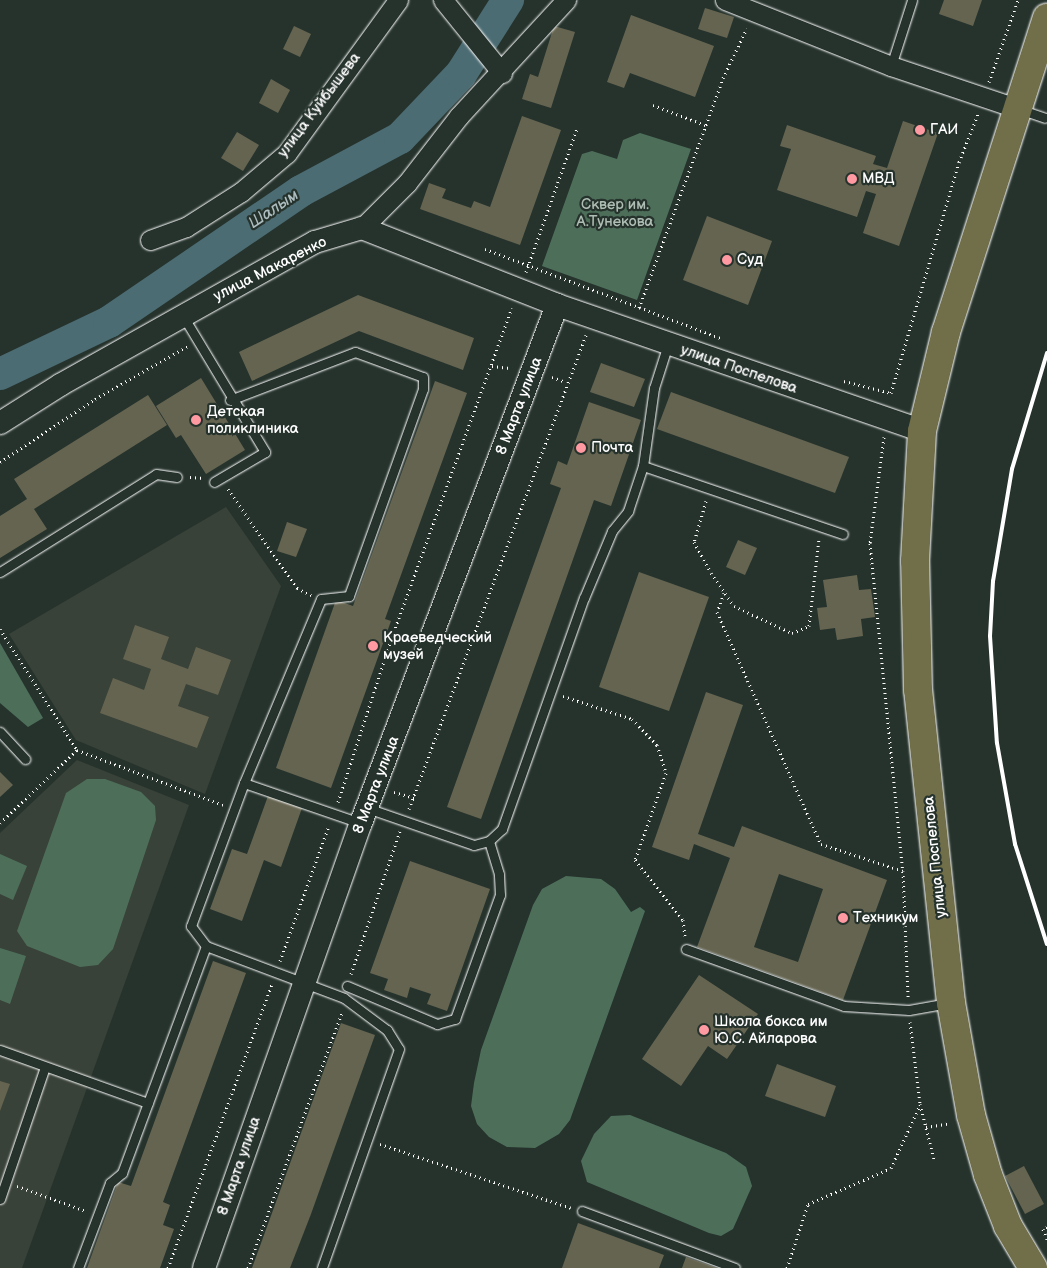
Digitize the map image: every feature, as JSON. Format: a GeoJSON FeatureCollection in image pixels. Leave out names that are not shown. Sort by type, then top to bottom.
{"type":"FeatureCollection","features":[{"type":"Feature","properties":{"kind":"main road","name":"улица Поспелова"},"geometry":{"type":"LineString","coordinates":[[1033,1268],[1008,1226],[988,1175],[972,1115],[951,1003],[918,690],[915,561],[922,431],[946,332],[1047,18]]}},
{"type":"Feature","properties":{"kind":"street","name":"улица Куйбышева"},"geometry":{"type":"LineString","coordinates":[[150,240],[186,228],[217,207],[287,153],[398,0]]}},
{"type":"Feature","properties":{"kind":"street"},"geometry":{"type":"LineString","coordinates":[[443,0],[461,27],[502,73]]}},
{"type":"Feature","properties":{"kind":"street"},"geometry":{"type":"LineString","coordinates":[[556,305],[362,228],[566,0]]}},
{"type":"Feature","properties":{"kind":"street"},"geometry":{"type":"LineString","coordinates":[[725,0],[891,66],[1019,109]]}},
{"type":"Feature","properties":{"kind":"street","name":"улица Макаренко"},"geometry":{"type":"LineString","coordinates":[[0,423],[183,315],[315,242],[362,228]]}},
{"type":"Feature","properties":{"kind":"street","name":"улица Поспелова"},"geometry":{"type":"LineString","coordinates":[[556,305],[886,421],[922,431]]}},
{"type":"Feature","properties":{"kind":"street","name":"8 Марта улица"},"geometry":{"type":"LineString","coordinates":[[204,1268],[364,815],[556,305]]}},
{"type":"Feature","properties":{"kind":"lane"},"geometry":{"type":"LineString","coordinates":[[891,66],[912,0]]}},
{"type":"Feature","properties":{"kind":"lane"},"geometry":{"type":"LineString","coordinates":[[1019,109],[1045,118]]}},
{"type":"Feature","properties":{"kind":"lane"},"geometry":{"type":"LineString","coordinates":[[183,315],[230,400],[265,452],[217,480]]}},
{"type":"Feature","properties":{"kind":"lane"},"geometry":{"type":"LineString","coordinates":[[244,783],[334,814],[364,815],[404,822],[474,844],[489,841],[502,829],[584,598],[612,531],[628,511],[643,466],[654,388],[668,344]]}},
{"type":"Feature","properties":{"kind":"lane"},"geometry":{"type":"LineString","coordinates":[[230,400],[355,352],[423,378],[423,389],[349,596],[320,599],[244,783],[191,926],[206,946],[344,998],[387,1030],[399,1049],[322,1268]]}},
{"type":"Feature","properties":{"kind":"lane"},"geometry":{"type":"LineString","coordinates":[[643,466],[710,487],[821,528],[843,534]]}},
{"type":"Feature","properties":{"kind":"lane"},"geometry":{"type":"LineString","coordinates":[[0,572],[156,474],[177,477]]}},
{"type":"Feature","properties":{"kind":"lane"},"geometry":{"type":"LineString","coordinates":[[0,732],[25,759]]}},
{"type":"Feature","properties":{"kind":"lane"},"geometry":{"type":"LineString","coordinates":[[347,986],[437,1024],[455,1019],[500,895],[500,874],[489,841]]}},
{"type":"Feature","properties":{"kind":"lane"},"geometry":{"type":"LineString","coordinates":[[78,1268],[110,1182],[122,1173],[206,946]]}},
{"type":"Feature","properties":{"kind":"lane"},"geometry":{"type":"LineString","coordinates":[[686,949],[844,1006],[909,1010],[951,1003]]}},
{"type":"Feature","properties":{"kind":"lane"},"geometry":{"type":"LineString","coordinates":[[0,1050],[148,1103]]}},
{"type":"Feature","properties":{"kind":"lane"},"geometry":{"type":"LineString","coordinates":[[0,1199],[46,1067]]}},
{"type":"Feature","properties":{"kind":"lane"},"geometry":{"type":"LineString","coordinates":[[582,1211],[735,1268]]}},
{"type":"Feature","properties":{"kind":"path"},"geometry":{"type":"LineString","coordinates":[[934,1159],[920,1104],[909,1010],[903,872],[870,543],[891,393],[960,162],[1018,0]]}},
{"type":"Feature","properties":{"kind":"path"},"geometry":{"type":"LineString","coordinates":[[639,308],[705,125],[755,11]]}},
{"type":"Feature","properties":{"kind":"path"},"geometry":{"type":"LineString","coordinates":[[653,105],[705,125]]}},
{"type":"Feature","properties":{"kind":"path"},"geometry":{"type":"LineString","coordinates":[[168,1268],[334,814],[392,638],[577,129]]}},
{"type":"Feature","properties":{"kind":"path"},"geometry":{"type":"LineString","coordinates":[[485,249],[601,295],[732,342]]}},
{"type":"Feature","properties":{"kind":"path"},"geometry":{"type":"LineString","coordinates":[[347,986],[404,822],[566,382],[601,295]]}},
{"type":"Feature","properties":{"kind":"path"},"geometry":{"type":"LineString","coordinates":[[0,462],[103,394],[198,342]]}},
{"type":"Feature","properties":{"kind":"path"},"geometry":{"type":"LineString","coordinates":[[839,379],[891,393]]}},
{"type":"Feature","properties":{"kind":"path"},"geometry":{"type":"LineString","coordinates":[[177,477],[217,480],[297,588],[320,599]]}},
{"type":"Feature","properties":{"kind":"path"},"geometry":{"type":"LineString","coordinates":[[710,487],[694,542],[724,593],[734,606],[792,633],[809,626],[821,528]]}},
{"type":"Feature","properties":{"kind":"path"},"geometry":{"type":"LineString","coordinates":[[724,593],[718,612],[821,844],[903,872]]}},
{"type":"Feature","properties":{"kind":"path"},"geometry":{"type":"LineString","coordinates":[[0,628],[77,750],[234,809]]}},
{"type":"Feature","properties":{"kind":"path"},"geometry":{"type":"LineString","coordinates":[[551,692],[632,719],[657,744],[666,774],[635,860],[683,920],[686,949]]}},
{"type":"Feature","properties":{"kind":"path"},"geometry":{"type":"LineString","coordinates":[[0,823],[77,750]]}},
{"type":"Feature","properties":{"kind":"path"},"geometry":{"type":"LineString","coordinates":[[248,1268],[344,998]]}},
{"type":"Feature","properties":{"kind":"path"},"geometry":{"type":"LineString","coordinates":[[787,1268],[808,1204],[891,1168],[920,1104]]}},
{"type":"Feature","properties":{"kind":"path"},"geometry":{"type":"LineString","coordinates":[[367,1140],[582,1211]]}},
{"type":"Feature","properties":{"kind":"path"},"geometry":{"type":"LineString","coordinates":[[6,1182],[98,1215]]}},
{"type":"Feature","properties":{"kind":"path"},"geometry":{"type":"LineString","coordinates":[[1047,1227],[1043,1229],[1047,1239]]}},
{"type":"Feature","properties":{"kind":"shaded area"},"geometry":{"type":"Polygon","coordinates":[[[226,507],[281,586],[205,794],[76,740],[9,634],[226,507]]]}},
{"type":"Feature","properties":{"kind":"shaded area"},"geometry":{"type":"Polygon","coordinates":[[[77,760],[189,805],[22,1268],[0,1268],[0,833],[77,760]]]}},
{"type":"Feature","properties":{"kind":"green space","name":"Сквер им. А.Тунекова"},"geometry":{"type":"Polygon","coordinates":[[[640,133],[691,149],[637,300],[542,266],[582,154],[592,151],[617,159],[623,140],[640,133]]]}},
{"type":"Feature","properties":{"kind":"green space"},"geometry":{"type":"Polygon","coordinates":[[[0,643],[43,718],[28,727],[0,703],[0,643]]]}},
{"type":"Feature","properties":{"kind":"green space"},"geometry":{"type":"Polygon","coordinates":[[[87,779],[105,779],[141,792],[155,806],[156,820],[113,949],[98,965],[80,967],[27,946],[17,931],[66,793],[87,779]]]}},
{"type":"Feature","properties":{"kind":"green space"},"geometry":{"type":"Polygon","coordinates":[[[0,854],[27,866],[13,900],[0,894],[0,854]]]}},
{"type":"Feature","properties":{"kind":"green space"},"geometry":{"type":"Polygon","coordinates":[[[566,876],[601,879],[615,889],[631,912],[640,907],[645,911],[570,1120],[559,1134],[535,1148],[507,1147],[489,1137],[477,1124],[471,1106],[481,1050],[533,905],[542,889],[566,876]]]}},
{"type":"Feature","properties":{"kind":"green space"},"geometry":{"type":"Polygon","coordinates":[[[0,948],[26,956],[10,1004],[0,1000],[0,948]]]}},
{"type":"Feature","properties":{"kind":"green space"},"geometry":{"type":"Polygon","coordinates":[[[630,1115],[726,1153],[746,1167],[752,1186],[733,1229],[721,1236],[709,1233],[587,1182],[581,1161],[594,1134],[611,1116],[630,1115]]]}},
{"type":"Feature","properties":{"kind":"building"},"geometry":{"type":"Polygon","coordinates":[[[944,0],[982,0],[973,26],[939,14],[944,0]]]}},
{"type":"Feature","properties":{"kind":"building"},"geometry":{"type":"Polygon","coordinates":[[[705,8],[734,17],[727,38],[698,29],[705,8]]]}},
{"type":"Feature","properties":{"kind":"building"},"geometry":{"type":"Polygon","coordinates":[[[631,15],[714,46],[695,97],[630,73],[624,88],[607,82],[631,15]]]}},
{"type":"Feature","properties":{"kind":"building"},"geometry":{"type":"Polygon","coordinates":[[[294,26],[311,34],[300,57],[283,49],[294,26]]]}},
{"type":"Feature","properties":{"kind":"building"},"geometry":{"type":"Polygon","coordinates":[[[554,26],[575,32],[551,108],[522,99],[530,74],[538,77],[554,26]]]}},
{"type":"Feature","properties":{"kind":"building"},"geometry":{"type":"Polygon","coordinates":[[[271,79],[290,90],[278,113],[259,103],[271,79]]]}},
{"type":"Feature","properties":{"kind":"building"},"geometry":{"type":"Polygon","coordinates":[[[522,116],[561,130],[520,245],[420,209],[429,183],[446,189],[442,198],[471,208],[474,201],[490,207],[522,116]]]}},
{"type":"Feature","properties":{"kind":"building","name":"МВД"},"geometry":{"type":"Polygon","coordinates":[[[903,121],[938,133],[899,246],[863,233],[876,194],[866,191],[857,217],[777,190],[791,149],[780,146],[787,125],[876,156],[873,164],[887,168],[903,121]]]}},
{"type":"Feature","properties":{"kind":"building"},"geometry":{"type":"Polygon","coordinates":[[[237,132],[259,145],[243,171],[221,158],[237,132]]]}},
{"type":"Feature","properties":{"kind":"building","name":"Суд"},"geometry":{"type":"Polygon","coordinates":[[[707,216],[772,241],[748,305],[683,280],[707,216]]]}},
{"type":"Feature","properties":{"kind":"building"},"geometry":{"type":"Polygon","coordinates":[[[358,295],[474,338],[463,370],[359,331],[252,381],[239,352],[358,295]]]}},
{"type":"Feature","properties":{"kind":"building"},"geometry":{"type":"Polygon","coordinates":[[[601,363],[645,379],[634,407],[590,392],[601,363]]]}},
{"type":"Feature","properties":{"kind":"building","name":"Детская поликлиника"},"geometry":{"type":"Polygon","coordinates":[[[201,378],[245,450],[206,474],[181,435],[176,438],[156,406],[201,378]]]}},
{"type":"Feature","properties":{"kind":"building"},"geometry":{"type":"Polygon","coordinates":[[[435,381],[467,393],[385,619],[391,621],[331,788],[276,768],[336,600],[353,606],[435,381]]]}},
{"type":"Feature","properties":{"kind":"building"},"geometry":{"type":"Polygon","coordinates":[[[671,392],[849,457],[835,493],[657,429],[671,392]]]}},
{"type":"Feature","properties":{"kind":"building"},"geometry":{"type":"Polygon","coordinates":[[[148,395],[167,425],[34,509],[47,529],[0,558],[0,516],[27,499],[14,479],[148,395]]]}},
{"type":"Feature","properties":{"kind":"building"},"geometry":{"type":"Polygon","coordinates":[[[589,402],[641,420],[611,506],[594,500],[481,819],[447,807],[561,488],[550,484],[558,461],[567,465],[589,402]]]}},
{"type":"Feature","properties":{"kind":"building"},"geometry":{"type":"Polygon","coordinates":[[[287,522],[307,529],[296,557],[277,551],[287,522]]]}},
{"type":"Feature","properties":{"kind":"building"},"geometry":{"type":"Polygon","coordinates":[[[738,540],[757,548],[745,575],[726,567],[738,540]]]}},
{"type":"Feature","properties":{"kind":"building"},"geometry":{"type":"Polygon","coordinates":[[[639,572],[709,597],[669,711],[599,687],[639,572]]]}},
{"type":"Feature","properties":{"kind":"building"},"geometry":{"type":"Polygon","coordinates":[[[857,575],[859,590],[871,589],[875,617],[861,619],[863,636],[837,640],[835,628],[820,630],[817,608],[827,607],[823,580],[857,575]]]}},
{"type":"Feature","properties":{"kind":"building"},"geometry":{"type":"Polygon","coordinates":[[[135,625],[169,637],[161,659],[188,669],[196,647],[231,660],[218,695],[186,684],[178,706],[209,717],[197,748],[100,713],[113,678],[144,690],[151,669],[123,659],[135,625]]]}},
{"type":"Feature","properties":{"kind":"building","name":"Техникум"},"geometry":{"type":"Polygon","coordinates":[[[706,692],[743,705],[698,834],[734,847],[742,826],[887,880],[843,1000],[697,947],[730,858],[694,844],[689,860],[652,847],[706,692]],[[779,874],[754,947],[798,962],[823,889],[779,874]]]}},
{"type":"Feature","properties":{"kind":"building"},"geometry":{"type":"Polygon","coordinates":[[[0,772],[13,785],[0,797],[0,772]]]}},
{"type":"Feature","properties":{"kind":"building"},"geometry":{"type":"Polygon","coordinates":[[[268,796],[302,808],[281,867],[264,860],[242,921],[210,909],[232,849],[247,854],[268,796]]]}},
{"type":"Feature","properties":{"kind":"building"},"geometry":{"type":"Polygon","coordinates":[[[410,861],[490,889],[447,1011],[427,1004],[431,994],[410,987],[407,998],[384,990],[388,979],[370,973],[410,861]]]}},
{"type":"Feature","properties":{"kind":"building"},"geometry":{"type":"Polygon","coordinates":[[[213,961],[246,973],[163,1202],[170,1205],[163,1225],[174,1229],[160,1268],[87,1268],[118,1182],[131,1186],[213,961]]]}},
{"type":"Feature","properties":{"kind":"building","name":"Школа бокса им Ю.С. Айларова"},"geometry":{"type":"Polygon","coordinates":[[[699,975],[758,1014],[727,1059],[708,1046],[681,1086],[642,1059],[699,975]]]}},
{"type":"Feature","properties":{"kind":"building"},"geometry":{"type":"Polygon","coordinates":[[[341,1023],[375,1035],[311,1214],[290,1268],[252,1268],[341,1023]]]}},
{"type":"Feature","properties":{"kind":"building"},"geometry":{"type":"Polygon","coordinates":[[[777,1064],[836,1086],[825,1117],[765,1096],[777,1064]]]}},
{"type":"Feature","properties":{"kind":"building"},"geometry":{"type":"Polygon","coordinates":[[[0,1081],[10,1084],[0,1111],[0,1081]]]}},
{"type":"Feature","properties":{"kind":"building"},"geometry":{"type":"Polygon","coordinates":[[[1024,1166],[1044,1204],[1025,1214],[1005,1176],[1024,1166]]]}},
{"type":"Feature","properties":{"kind":"building"},"geometry":{"type":"Polygon","coordinates":[[[578,1223],[664,1255],[659,1268],[562,1268],[578,1223]]]}},
{"type":"Feature","properties":{"kind":"building"},"geometry":{"type":"Polygon","coordinates":[[[686,1257],[717,1268],[682,1268],[686,1257]]]}},
{"type":"Feature","properties":{"kind":"waterway","name":"Шалым"},"geometry":{"type":"LineString","coordinates":[[0,374],[109,322],[301,191],[400,138],[461,74],[508,0]]}},
{"type":"Feature","properties":{"kind":"railway"},"geometry":{"type":"LineString","coordinates":[[1047,353],[1012,469],[993,581],[990,636],[997,743],[1015,844],[1047,944]]}},
{"type":"Feature","properties":{"kind":"place","name":"ГАИ"},"geometry":{"type":"Point","coordinates":[920,130]}},
{"type":"Feature","properties":{"kind":"place","name":"МВД"},"geometry":{"type":"Point","coordinates":[852,179]}},
{"type":"Feature","properties":{"kind":"place","name":"Суд"},"geometry":{"type":"Point","coordinates":[727,260]}},
{"type":"Feature","properties":{"kind":"place","name":"Детская поликлиника"},"geometry":{"type":"Point","coordinates":[196,420]}},
{"type":"Feature","properties":{"kind":"place","name":"Почта"},"geometry":{"type":"Point","coordinates":[581,448]}},
{"type":"Feature","properties":{"kind":"place","name":"Краеведческий музей"},"geometry":{"type":"Point","coordinates":[373,646]}},
{"type":"Feature","properties":{"kind":"place","name":"Техникум"},"geometry":{"type":"Point","coordinates":[843,918]}},
{"type":"Feature","properties":{"kind":"place","name":"Школа бокса им Ю.С. Айларова"},"geometry":{"type":"Point","coordinates":[704,1030]}}]}
